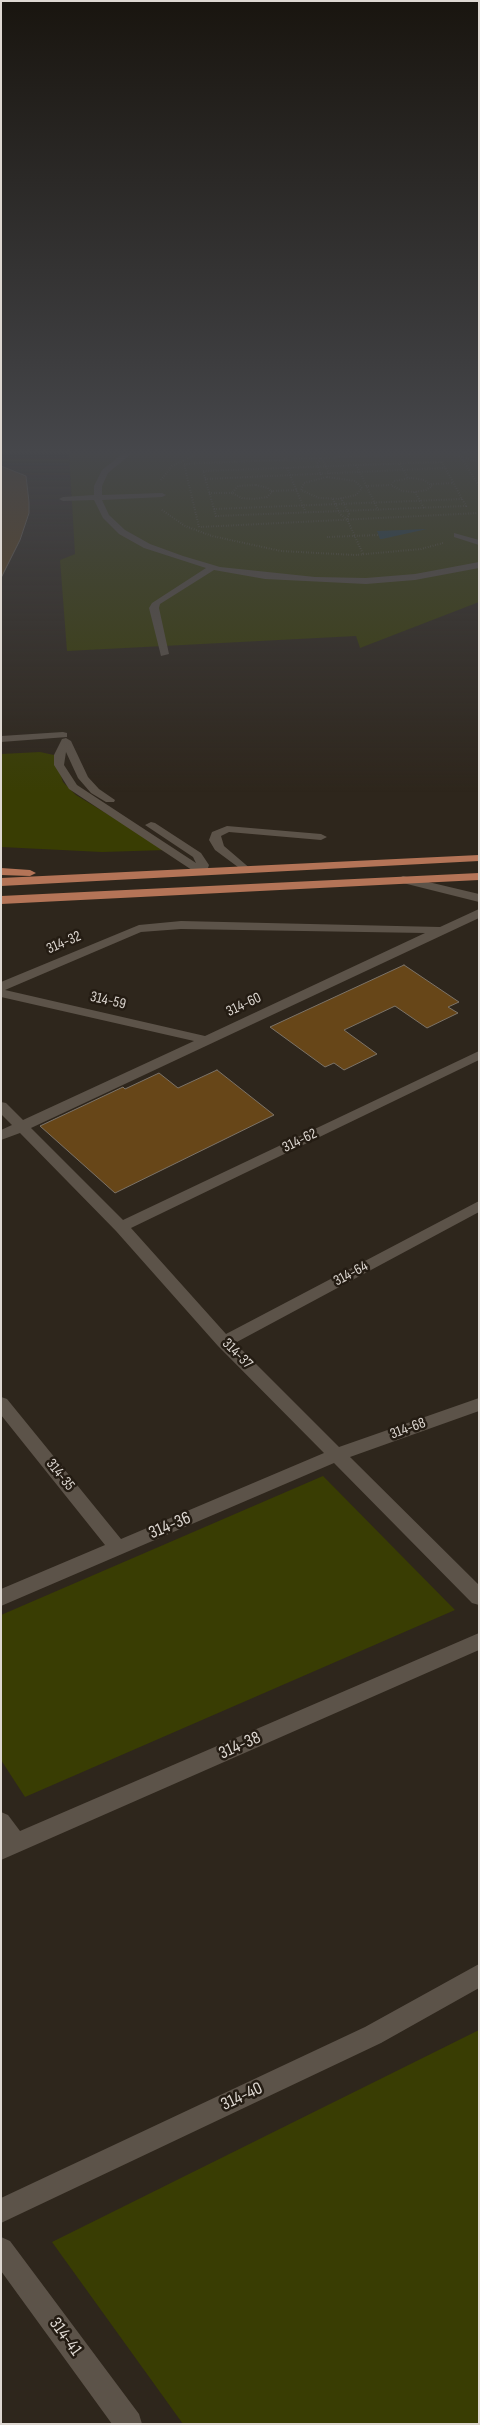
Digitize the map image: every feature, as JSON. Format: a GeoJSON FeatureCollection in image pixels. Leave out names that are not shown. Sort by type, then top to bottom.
{"type":"FeatureCollection","features":[{"type":"Feature","properties":{"kind":"main road"},"geometry":{"type":"LineString","coordinates":[[1,882],[479,858]]}},
{"type":"Feature","properties":{"kind":"main road"},"geometry":{"type":"LineString","coordinates":[[242,888],[243,870]]}},
{"type":"Feature","properties":{"kind":"main road"},"geometry":{"type":"LineString","coordinates":[[1,871],[149,875]]}},
{"type":"Feature","properties":{"kind":"main road"},"geometry":{"type":"LineString","coordinates":[[202,872],[205,889]]}},
{"type":"Feature","properties":{"kind":"main road"},"geometry":{"type":"LineString","coordinates":[[1,900],[479,876]]}},
{"type":"Feature","properties":{"kind":"street"},"geometry":{"type":"LineString","coordinates":[[164,654],[154,608],[156,603],[213,567],[274,577],[366,580],[415,577],[473,566]]}},
{"type":"Feature","properties":{"kind":"street"},"geometry":{"type":"LineString","coordinates":[[1,739],[63,735]]}},
{"type":"Feature","properties":{"kind":"street"},"geometry":{"type":"LineString","coordinates":[[66,741],[78,771],[88,785],[104,797],[193,850],[201,859],[202,872],[73,787],[59,765],[59,755],[66,741]]}},
{"type":"Feature","properties":{"kind":"street"},"geometry":{"type":"LineString","coordinates":[[243,870],[219,848],[215,840],[216,834],[227,829],[321,837]]}},
{"type":"Feature","properties":{"kind":"street"},"geometry":{"type":"LineString","coordinates":[[403,880],[479,898]]}},
{"type":"Feature","properties":{"kind":"street","name":"314-60"},"geometry":{"type":"LineString","coordinates":[[1,1136],[479,913]]}},
{"type":"Feature","properties":{"kind":"street"},"geometry":{"type":"LineString","coordinates":[[466,919],[479,926]]}},
{"type":"Feature","properties":{"kind":"street","name":"314-32"},"geometry":{"type":"LineString","coordinates":[[1,987],[139,930],[181,925],[443,930]]}},
{"type":"Feature","properties":{"kind":"street","name":"314-59"},"geometry":{"type":"LineString","coordinates":[[1,993],[207,1040]]}},
{"type":"Feature","properties":{"kind":"street","name":"314-62"},"geometry":{"type":"LineString","coordinates":[[122,1228],[479,1055]]}},
{"type":"Feature","properties":{"kind":"street","name":"314-37"},"geometry":{"type":"LineString","coordinates":[[1,1106],[23,1126],[122,1228],[224,1342],[479,1597]]}},
{"type":"Feature","properties":{"kind":"street","name":"314-64"},"geometry":{"type":"LineString","coordinates":[[224,1342],[479,1206]]}},
{"type":"Feature","properties":{"kind":"street","name":"314-35"},"geometry":{"type":"LineString","coordinates":[[1,1403],[118,1548]]}},
{"type":"Feature","properties":{"kind":"street","name":"314-68"},"geometry":{"type":"LineString","coordinates":[[338,1454],[479,1404]]}},
{"type":"Feature","properties":{"kind":"street","name":"314-36"},"geometry":{"type":"LineString","coordinates":[[1,1598],[338,1454]]}},
{"type":"Feature","properties":{"kind":"street","name":"314-38"},"geometry":{"type":"LineString","coordinates":[[9,1847],[479,1641]]}},
{"type":"Feature","properties":{"kind":"street"},"geometry":{"type":"LineString","coordinates":[[1,1822],[9,1847]]}},
{"type":"Feature","properties":{"kind":"street","name":"314-40"},"geometry":{"type":"LineString","coordinates":[[1,2210],[373,2035],[479,1975]]}},
{"type":"Feature","properties":{"kind":"street","name":"314-41"},"geometry":{"type":"LineString","coordinates":[[1,2250],[129,2424]]}},
{"type":"Feature","properties":{"kind":"green space"},"geometry":{"type":"Polygon","coordinates":[[[60,566],[479,566],[479,602],[360,648],[356,636],[67,651],[60,566]]]}},
{"type":"Feature","properties":{"kind":"green space"},"geometry":{"type":"Polygon","coordinates":[[[40,752],[54,755],[63,782],[76,795],[167,850],[102,852],[1,847],[1,754],[40,752]]]}},
{"type":"Feature","properties":{"kind":"green space"},"geometry":{"type":"Polygon","coordinates":[[[323,1476],[455,1610],[25,1797],[1,1760],[1,1615],[323,1476]]]}},
{"type":"Feature","properties":{"kind":"green space"},"geometry":{"type":"Polygon","coordinates":[[[479,2030],[479,2424],[183,2424],[52,2242],[479,2030]]]}},
{"type":"Feature","properties":{"kind":"building"},"geometry":{"type":"Polygon","coordinates":[[[1,566],[7,566],[1,578],[1,566]]]}},
{"type":"Feature","properties":{"kind":"building"},"geometry":{"type":"Polygon","coordinates":[[[404,965],[459,1002],[448,1007],[458,1013],[427,1028],[395,1006],[344,1030],[377,1054],[344,1070],[334,1063],[325,1067],[270,1027],[404,965]]]}},
{"type":"Feature","properties":{"kind":"building"},"geometry":{"type":"Polygon","coordinates":[[[217,1070],[274,1115],[115,1193],[40,1126],[123,1087],[125,1089],[159,1073],[178,1088],[217,1070]]]}}]}
